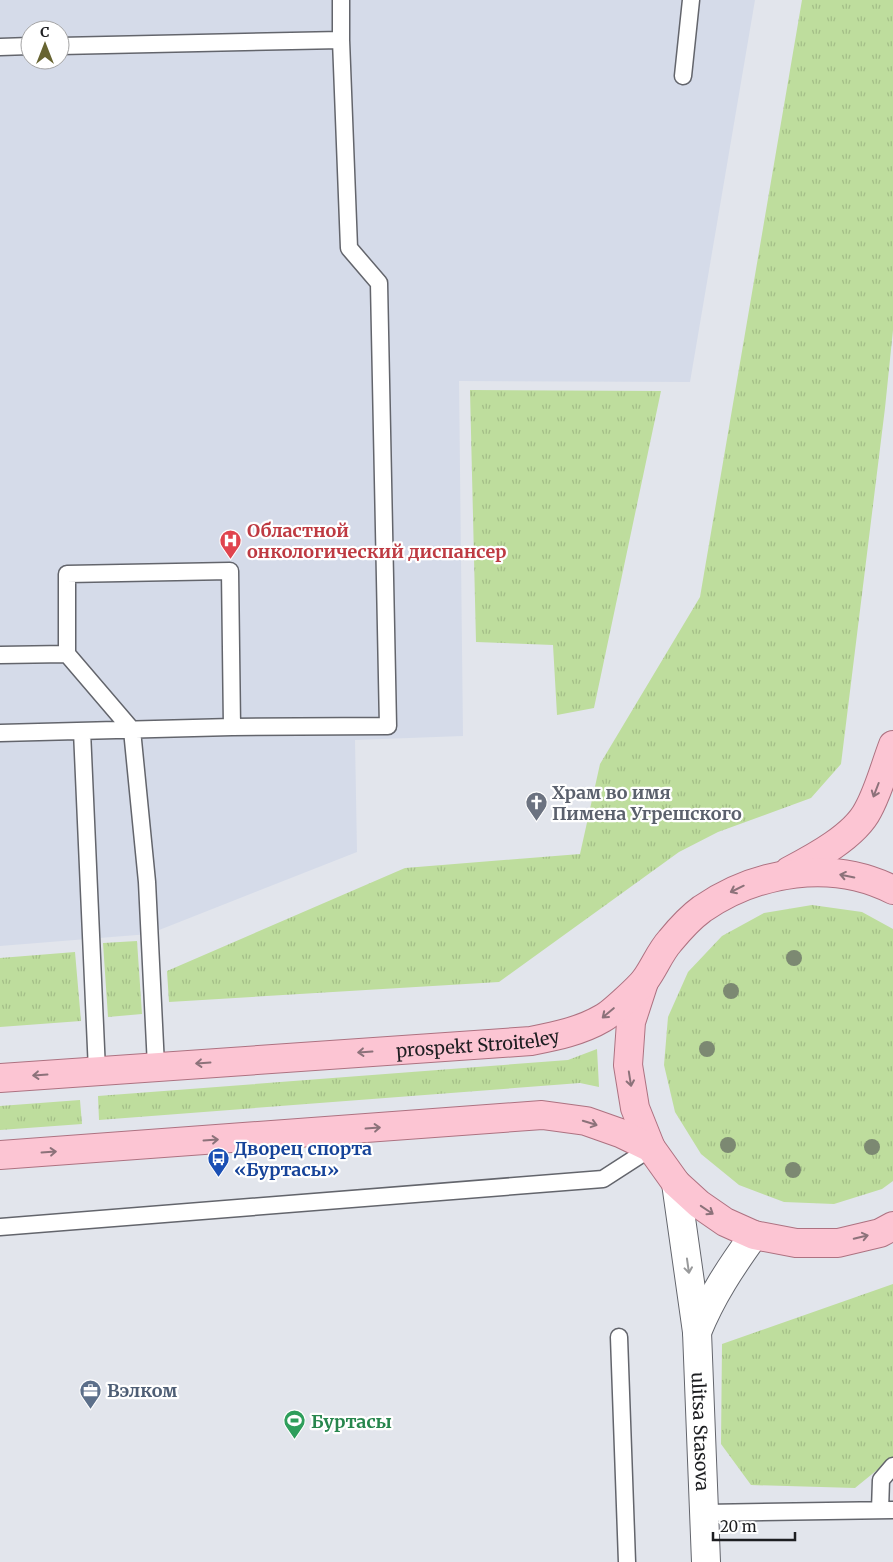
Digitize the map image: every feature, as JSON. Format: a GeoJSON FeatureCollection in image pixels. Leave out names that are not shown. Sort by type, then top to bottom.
{"type":"FeatureCollection","features":[{"type":"Feature","properties":{"kind":"main road"},"geometry":{"type":"LineString","coordinates":[[784,874],[821,854],[856,825],[868,811],[893,745]]}},
{"type":"Feature","properties":{"kind":"main road","name":"prospekt Stroiteley"},"geometry":{"type":"LineString","coordinates":[[0,1078],[531,1041],[567,1034],[604,1018],[645,980],[668,942],[701,910],[740,887],[784,874],[829,872],[878,882],[893,890]]}},
{"type":"Feature","properties":{"kind":"main road"},"geometry":{"type":"LineString","coordinates":[[645,980],[631,1022],[628,1065],[635,1108],[651,1148],[676,1183],[699,1204],[719,1218],[754,1235],[796,1243],[838,1243],[880,1233],[893,1226]]}},
{"type":"Feature","properties":{"kind":"main road"},"geometry":{"type":"LineString","coordinates":[[0,1155],[542,1115],[586,1121],[620,1133],[651,1148]]}},
{"type":"Feature","properties":{"kind":"street","name":"ulitsa Stasova"},"geometry":{"type":"LineString","coordinates":[[676,1183],[696,1332],[706,1562]]}},
{"type":"Feature","properties":{"kind":"street","name":"ulitsa Stasova"},"geometry":{"type":"LineString","coordinates":[[696,1332],[724,1276],[754,1235]]}},
{"type":"Feature","properties":{"kind":"lane"},"geometry":{"type":"LineString","coordinates":[[0,733],[232,727],[388,726],[379,283],[350,248],[341,0]]}},
{"type":"Feature","properties":{"kind":"lane"},"geometry":{"type":"LineString","coordinates":[[683,76],[691,0]]}},
{"type":"Feature","properties":{"kind":"lane"},"geometry":{"type":"LineString","coordinates":[[70,46],[341,40]]}},
{"type":"Feature","properties":{"kind":"lane"},"geometry":{"type":"LineString","coordinates":[[0,47],[20,46]]}},
{"type":"Feature","properties":{"kind":"lane"},"geometry":{"type":"LineString","coordinates":[[156,1066],[147,882],[132,730],[67,654],[67,574],[230,571],[232,727]]}},
{"type":"Feature","properties":{"kind":"lane"},"geometry":{"type":"LineString","coordinates":[[0,655],[67,654]]}},
{"type":"Feature","properties":{"kind":"lane"},"geometry":{"type":"LineString","coordinates":[[82,731],[97,1071]]}},
{"type":"Feature","properties":{"kind":"lane"},"geometry":{"type":"LineString","coordinates":[[0,1227],[603,1179],[651,1148]]}},
{"type":"Feature","properties":{"kind":"lane"},"geometry":{"type":"LineString","coordinates":[[619,1337],[627,1562]]}},
{"type":"Feature","properties":{"kind":"lane"},"geometry":{"type":"LineString","coordinates":[[705,1513],[886,1510],[882,1480],[893,1466]]}},
{"type":"Feature","properties":{"kind":"shaded area","name":"Областной онкологический диспансер"},"geometry":{"type":"Polygon","coordinates":[[[0,0],[755,0],[690,382],[459,381],[463,736],[355,740],[357,852],[149,934],[0,946],[0,0]]]}},
{"type":"Feature","properties":{"kind":"green space"},"geometry":{"type":"Polygon","coordinates":[[[802,0],[893,0],[893,330],[841,764],[811,798],[718,832],[679,852],[499,982],[169,1002],[167,971],[405,868],[580,854],[600,764],[700,597],[802,0]]]}},
{"type":"Feature","properties":{"kind":"green space"},"geometry":{"type":"Polygon","coordinates":[[[470,390],[661,391],[594,708],[557,715],[553,645],[476,642],[470,390]]]}},
{"type":"Feature","properties":{"kind":"green space"},"geometry":{"type":"Polygon","coordinates":[[[812,905],[862,912],[893,929],[893,1181],[882,1189],[834,1204],[784,1202],[739,1185],[701,1154],[675,1112],[664,1065],[668,1017],[688,972],[722,936],[764,913],[812,905]]]}},
{"type":"Feature","properties":{"kind":"green space"},"geometry":{"type":"Polygon","coordinates":[[[137,941],[142,1014],[108,1017],[103,943],[137,941]]]}},
{"type":"Feature","properties":{"kind":"green space"},"geometry":{"type":"Polygon","coordinates":[[[75,952],[81,1021],[0,1027],[0,958],[75,952]]]}},
{"type":"Feature","properties":{"kind":"green space"},"geometry":{"type":"Polygon","coordinates":[[[597,1049],[599,1087],[580,1083],[99,1120],[98,1096],[568,1060],[597,1049]]]}},
{"type":"Feature","properties":{"kind":"green space"},"geometry":{"type":"Polygon","coordinates":[[[80,1100],[82,1124],[0,1130],[0,1106],[80,1100]]]}},
{"type":"Feature","properties":{"kind":"green space"},"geometry":{"type":"Polygon","coordinates":[[[893,1284],[893,1457],[855,1488],[751,1485],[721,1444],[722,1344],[893,1284]]]}},
{"type":"Feature","properties":{"kind":"place","name":"Областной онкологический диспансер"},"geometry":{"type":"Point","coordinates":[231,559]}},
{"type":"Feature","properties":{"kind":"place","name":"Храм во имя Пимена Угрешского"},"geometry":{"type":"Point","coordinates":[536,821]}},
{"type":"Feature","properties":{"kind":"place","name":"Дворец спорта «Буртасы»"},"geometry":{"type":"Point","coordinates":[218,1177]}},
{"type":"Feature","properties":{"kind":"place","name":"Вэлком"},"geometry":{"type":"Point","coordinates":[91,1409]}},
{"type":"Feature","properties":{"kind":"place","name":"Буртасы"},"geometry":{"type":"Point","coordinates":[295,1440]}}]}
